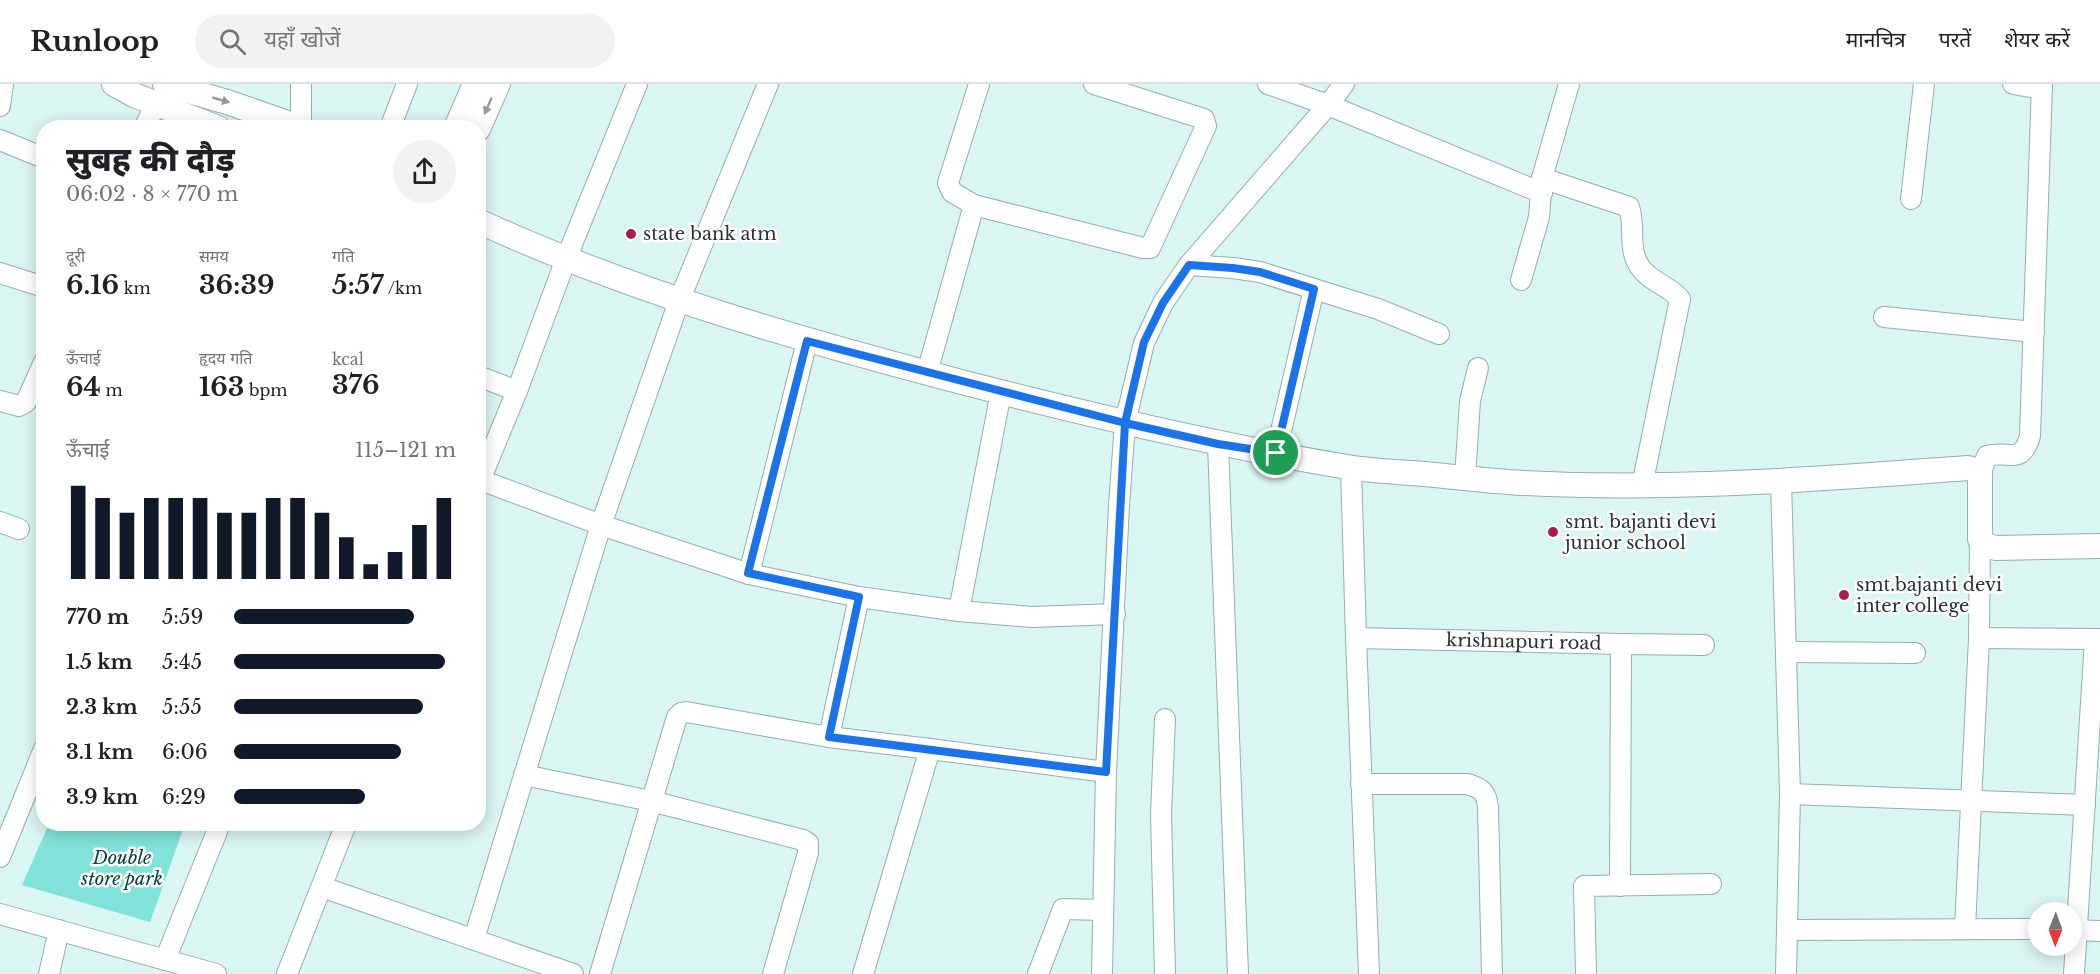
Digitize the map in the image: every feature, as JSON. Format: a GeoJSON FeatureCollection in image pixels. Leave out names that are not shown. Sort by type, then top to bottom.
{"type":"FeatureCollection","features":[{"type":"Feature","properties":{"kind":"street"},"geometry":{"type":"LineString","coordinates":[[0,106],[3,84]]}},
{"type":"Feature","properties":{"kind":"street"},"geometry":{"type":"LineString","coordinates":[[114,84],[134,95],[164,89],[227,102],[280,120]]}},
{"type":"Feature","properties":{"kind":"street"},"geometry":{"type":"LineString","coordinates":[[301,84],[301,120]]}},
{"type":"Feature","properties":{"kind":"street"},"geometry":{"type":"LineString","coordinates":[[393,120],[407,84]]}},
{"type":"Feature","properties":{"kind":"street"},"geometry":{"type":"LineString","coordinates":[[459,120],[475,84]]}},
{"type":"Feature","properties":{"kind":"street"},"geometry":{"type":"LineString","coordinates":[[482,120],[498,84]]}},
{"type":"Feature","properties":{"kind":"street"},"geometry":{"type":"LineString","coordinates":[[486,465],[637,84]]}},
{"type":"Feature","properties":{"kind":"street"},"geometry":{"type":"LineString","coordinates":[[474,939],[601,525],[679,301],[768,84]]}},
{"type":"Feature","properties":{"kind":"street"},"geometry":{"type":"LineString","coordinates":[[980,84],[948,183],[952,192],[974,205],[1150,248],[1206,123],[1204,119],[1094,84]]}},
{"type":"Feature","properties":{"kind":"street"},"geometry":{"type":"LineString","coordinates":[[1268,84],[1542,186],[1629,207],[1632,242],[1640,267],[1680,299],[1642,486]]}},
{"type":"Feature","properties":{"kind":"street"},"geometry":{"type":"LineString","coordinates":[[1102,974],[1106,772],[1119,505],[1125,423],[1144,342],[1163,303],[1189,265],[1344,84]]}},
{"type":"Feature","properties":{"kind":"street"},"geometry":{"type":"LineString","coordinates":[[1521,280],[1539,218],[1542,186],[1569,84]]}},
{"type":"Feature","properties":{"kind":"street"},"geometry":{"type":"LineString","coordinates":[[1911,199],[1924,84]]}},
{"type":"Feature","properties":{"kind":"street"},"geometry":{"type":"LineString","coordinates":[[1965,928],[1979,638],[1980,475],[1987,456],[2021,454],[2026,449],[2030,436],[2042,87],[2013,84]]}},
{"type":"Feature","properties":{"kind":"street"},"geometry":{"type":"LineString","coordinates":[[148,120],[164,89]]}},
{"type":"Feature","properties":{"kind":"street"},"geometry":{"type":"LineString","coordinates":[[164,89],[207,120]]}},
{"type":"Feature","properties":{"kind":"street"},"geometry":{"type":"LineString","coordinates":[[0,140],[36,156]]}},
{"type":"Feature","properties":{"kind":"street"},"geometry":{"type":"LineString","coordinates":[[927,373],[974,205]]}},
{"type":"Feature","properties":{"kind":"street"},"geometry":{"type":"LineString","coordinates":[[486,224],[566,259],[679,301],[807,341],[1125,423],[1218,444],[1351,468],[1520,483],[1642,486],[1781,482],[1968,468],[1980,475]]}},
{"type":"Feature","properties":{"kind":"street"},"geometry":{"type":"LineString","coordinates":[[1189,265],[1260,272],[1378,309],[1439,334]]}},
{"type":"Feature","properties":{"kind":"street"},"geometry":{"type":"LineString","coordinates":[[0,273],[36,284]]}},
{"type":"Feature","properties":{"kind":"street"},"geometry":{"type":"LineString","coordinates":[[1276,453],[1314,289]]}},
{"type":"Feature","properties":{"kind":"street"},"geometry":{"type":"LineString","coordinates":[[1884,317],[2034,332]]}},
{"type":"Feature","properties":{"kind":"street"},"geometry":{"type":"LineString","coordinates":[[748,573],[807,341]]}},
{"type":"Feature","properties":{"kind":"street"},"geometry":{"type":"LineString","coordinates":[[1465,478],[1470,401],[1478,368]]}},
{"type":"Feature","properties":{"kind":"street"},"geometry":{"type":"LineString","coordinates":[[486,379],[517,390]]}},
{"type":"Feature","properties":{"kind":"street"},"geometry":{"type":"LineString","coordinates":[[0,401],[19,406],[26,402],[36,380]]}},
{"type":"Feature","properties":{"kind":"street"},"geometry":{"type":"LineString","coordinates":[[959,611],[1001,392]]}},
{"type":"Feature","properties":{"kind":"street"},"geometry":{"type":"LineString","coordinates":[[1218,444],[1238,974]]}},
{"type":"Feature","properties":{"kind":"street"},"geometry":{"type":"LineString","coordinates":[[1351,468],[1369,974]]}},
{"type":"Feature","properties":{"kind":"street"},"geometry":{"type":"LineString","coordinates":[[1781,482],[1790,794],[1786,974]]}},
{"type":"Feature","properties":{"kind":"street"},"geometry":{"type":"LineString","coordinates":[[486,484],[748,573],[859,597],[959,611],[1032,617],[1115,614]]}},
{"type":"Feature","properties":{"kind":"street"},"geometry":{"type":"LineString","coordinates":[[0,522],[19,529]]}},
{"type":"Feature","properties":{"kind":"street"},"geometry":{"type":"LineString","coordinates":[[1980,539],[1988,546],[1996,548],[2100,546]]}},
{"type":"Feature","properties":{"kind":"street"},"geometry":{"type":"LineString","coordinates":[[829,737],[859,597]]}},
{"type":"Feature","properties":{"kind":"street","name":"krishnapuri road"},"geometry":{"type":"LineString","coordinates":[[1356,638],[1621,644],[1620,886]]}},
{"type":"Feature","properties":{"kind":"street"},"geometry":{"type":"LineString","coordinates":[[1979,638],[2097,639],[2076,902]]}},
{"type":"Feature","properties":{"kind":"street"},"geometry":{"type":"LineString","coordinates":[[1621,644],[1704,645]]}},
{"type":"Feature","properties":{"kind":"street"},"geometry":{"type":"LineString","coordinates":[[1786,652],[1915,653]]}},
{"type":"Feature","properties":{"kind":"street"},"geometry":{"type":"LineString","coordinates":[[600,974],[677,717],[681,713],[829,737],[1106,772]]}},
{"type":"Feature","properties":{"kind":"street"},"geometry":{"type":"LineString","coordinates":[[1165,719],[1161,814],[1165,974]]}},
{"type":"Feature","properties":{"kind":"street"},"geometry":{"type":"LineString","coordinates":[[863,974],[930,749]]}},
{"type":"Feature","properties":{"kind":"street"},"geometry":{"type":"LineString","coordinates":[[0,857],[36,769]]}},
{"type":"Feature","properties":{"kind":"street"},"geometry":{"type":"LineString","coordinates":[[524,775],[651,801],[808,843],[808,854],[773,974]]}},
{"type":"Feature","properties":{"kind":"street"},"geometry":{"type":"LineString","coordinates":[[1362,784],[1467,784],[1485,793],[1488,808],[1492,974]]}},
{"type":"Feature","properties":{"kind":"street"},"geometry":{"type":"LineString","coordinates":[[1790,794],[2085,805]]}},
{"type":"Feature","properties":{"kind":"street"},"geometry":{"type":"LineString","coordinates":[[165,960],[217,831]]}},
{"type":"Feature","properties":{"kind":"street"},"geometry":{"type":"LineString","coordinates":[[287,974],[343,831]]}},
{"type":"Feature","properties":{"kind":"street"},"geometry":{"type":"LineString","coordinates":[[1586,974],[1583,889],[1588,884],[1620,886],[1711,884]]}},
{"type":"Feature","properties":{"kind":"street"},"geometry":{"type":"LineString","coordinates":[[322,887],[573,974]]}},
{"type":"Feature","properties":{"kind":"street"},"geometry":{"type":"LineString","coordinates":[[1038,974],[1063,909],[1103,910]]}},
{"type":"Feature","properties":{"kind":"street"},"geometry":{"type":"LineString","coordinates":[[0,914],[165,960],[189,970],[216,974]]}},
{"type":"Feature","properties":{"kind":"street"},"geometry":{"type":"LineString","coordinates":[[1787,930],[2028,929]]}},
{"type":"Feature","properties":{"kind":"street"},"geometry":{"type":"LineString","coordinates":[[49,974],[59,930]]}},
{"type":"Feature","properties":{"kind":"street"},"geometry":{"type":"LineString","coordinates":[[2082,930],[2100,931]]}},
{"type":"Feature","properties":{"kind":"street"},"geometry":{"type":"LineString","coordinates":[[2074,956],[2074,974]]}},
{"type":"Feature","properties":{"kind":"green space","name":"Double store park"},"geometry":{"type":"Polygon","coordinates":[[[46,831],[182,831],[150,922],[22,885],[46,831]]]}},
{"type":"Feature","properties":{"kind":"place","name":"state bank atm"},"geometry":{"type":"Point","coordinates":[631,234]}},
{"type":"Feature","properties":{"kind":"place","name":"smt. bajanti devi junior school"},"geometry":{"type":"Point","coordinates":[1553,532]}},
{"type":"Feature","properties":{"kind":"place","name":"smt.bajanti devi inter college"},"geometry":{"type":"Point","coordinates":[1844,595]}},
{"type":"Feature","properties":{"kind":"route"},"geometry":{"type":"LineString","coordinates":[[1276,453],[1218,444],[1125,423],[807,341],[748,573],[859,597],[829,737],[1106,772],[1125,423],[1144,342],[1163,303],[1189,265],[1260,272],[1314,289],[1276,453]]}}]}
